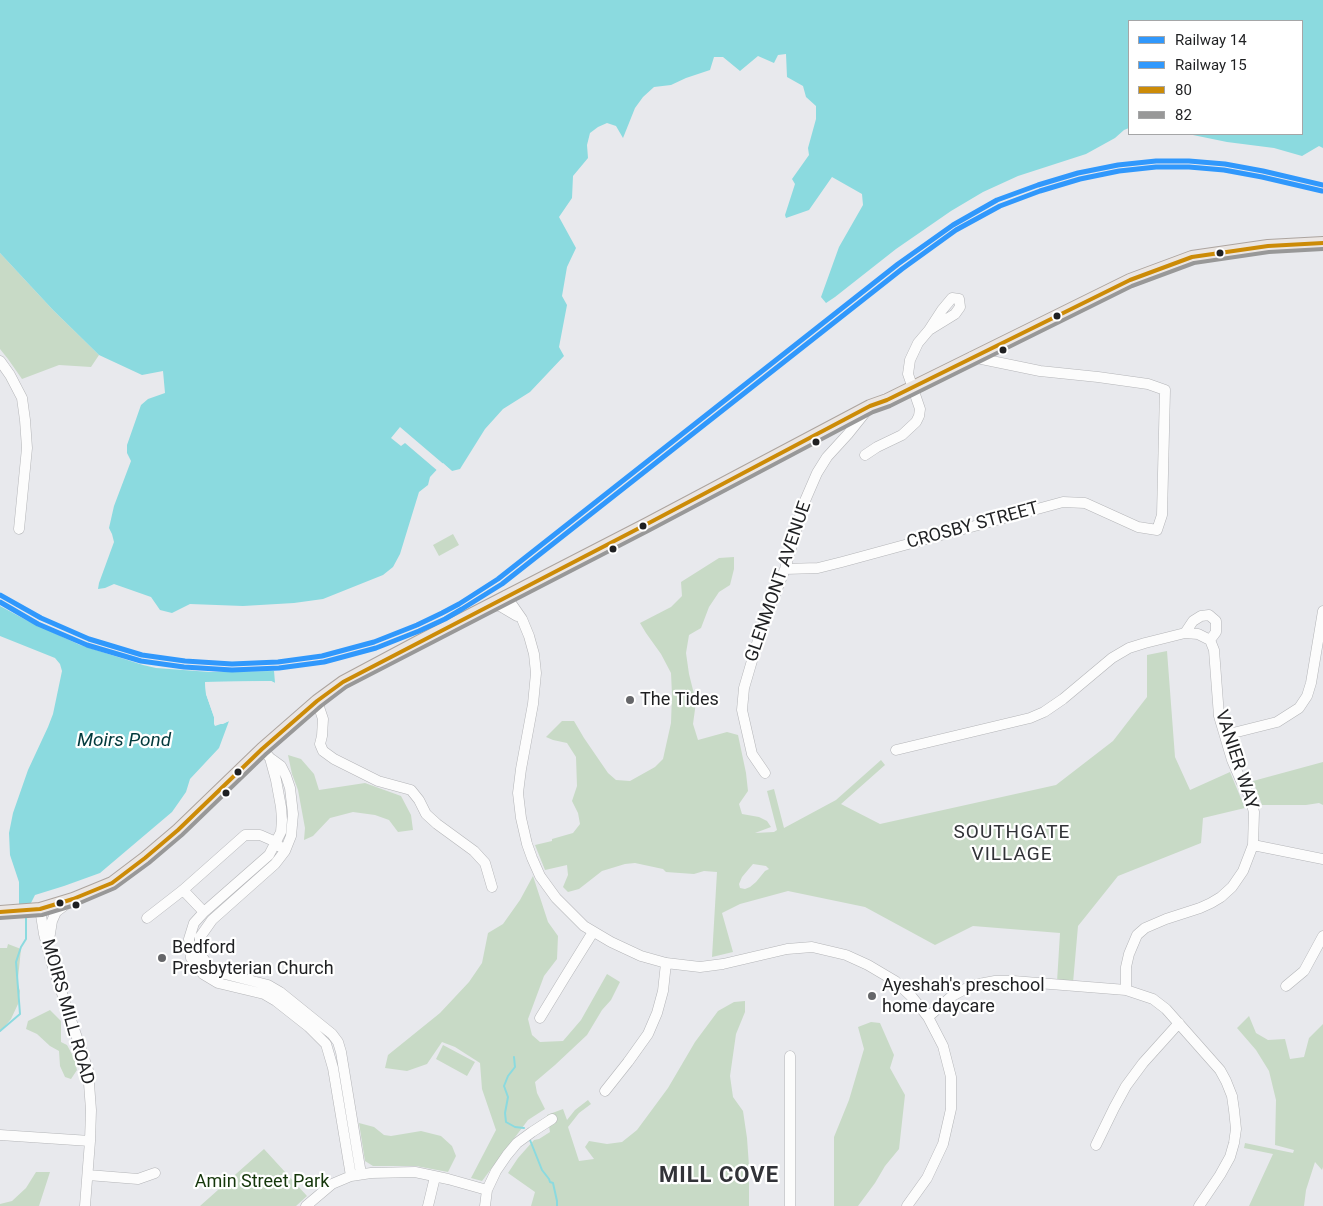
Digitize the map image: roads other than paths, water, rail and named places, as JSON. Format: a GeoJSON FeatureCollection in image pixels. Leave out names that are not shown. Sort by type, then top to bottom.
{"type":"FeatureCollection","features":[{"type":"Feature","properties":{"kind":"main road"},"geometry":{"type":"LineString","coordinates":[[6,912],[36,909],[73,899],[112,883],[146,858],[266,754],[317,702],[343,682],[870,406],[886,400],[1130,280],[1192,257],[1268,246],[1323,243]]}},
{"type":"Feature","properties":{"kind":"street"},"geometry":{"type":"LineString","coordinates":[[865,455],[902,435],[916,422],[919,416],[919,406],[908,374],[910,360],[918,343],[930,330]]}},
{"type":"Feature","properties":{"kind":"street","name":"CROSBY STREET"},"geometry":{"type":"LineString","coordinates":[[785,568],[818,568],[1063,502],[1085,503],[1138,528],[1157,530],[1162,515],[1165,390],[1148,384],[1040,371],[972,357]]}},
{"type":"Feature","properties":{"kind":"street"},"geometry":{"type":"LineString","coordinates":[[0,361],[22,398],[25,420],[26,448],[19,529]]}},
{"type":"Feature","properties":{"kind":"street","name":"GLENMONT AVENUE"},"geometry":{"type":"LineString","coordinates":[[765,773],[752,754],[742,710],[744,688],[761,630],[785,568],[804,503],[817,473],[827,457],[870,406]]}},
{"type":"Feature","properties":{"kind":"street"},"geometry":{"type":"LineString","coordinates":[[506,596],[522,619],[534,654],[536,673],[518,793],[523,826],[532,858],[540,876],[556,898],[584,926],[611,942],[641,956],[666,963],[700,967],[722,964],[787,949],[812,947],[846,955],[868,964],[895,981],[912,997],[928,1017],[943,1046],[951,1077],[951,1109],[944,1144],[927,1178],[906,1206]]}},
{"type":"Feature","properties":{"kind":"street"},"geometry":{"type":"LineString","coordinates":[[490,605],[500,606],[522,619]]}},
{"type":"Feature","properties":{"kind":"street"},"geometry":{"type":"LineString","coordinates":[[1225,735],[1277,722],[1299,708],[1307,696],[1311,683],[1323,611]]}},
{"type":"Feature","properties":{"kind":"street","name":"VANIER WAY"},"geometry":{"type":"LineString","coordinates":[[1126,990],[1126,967],[1137,935],[1153,924],[1200,908],[1221,897],[1232,887],[1244,871],[1253,846],[1254,812],[1249,794],[1232,760],[1219,716],[1214,650],[1210,640],[1216,632],[1216,621],[1209,615],[1200,616],[1193,621],[1186,633]]}},
{"type":"Feature","properties":{"kind":"street"},"geometry":{"type":"LineString","coordinates":[[896,750],[1030,718],[1044,712],[1064,699],[1112,658],[1129,648],[1186,633],[1198,634],[1210,640]]}},
{"type":"Feature","properties":{"kind":"street"},"geometry":{"type":"LineString","coordinates":[[317,702],[323,719],[320,744],[323,751],[334,759],[378,781],[411,790],[426,814],[474,851],[485,863],[492,887]]}},
{"type":"Feature","properties":{"kind":"street"},"geometry":{"type":"LineString","coordinates":[[266,754],[276,780],[282,820],[281,832],[269,855],[194,923],[189,939],[191,958],[203,974],[218,983],[264,994],[276,1001],[309,1027],[326,1044],[331,1056],[356,1175]]}},
{"type":"Feature","properties":{"kind":"street"},"geometry":{"type":"LineString","coordinates":[[266,754],[281,766],[290,788],[294,814],[291,836],[285,851],[275,864],[212,920],[200,937],[200,954],[208,964],[221,973],[268,985],[280,992],[332,1034],[338,1042],[341,1052],[356,1175]]}},
{"type":"Feature","properties":{"kind":"street"},"geometry":{"type":"LineString","coordinates":[[147,918],[183,890],[245,835],[260,835],[276,842],[285,851]]}},
{"type":"Feature","properties":{"kind":"street"},"geometry":{"type":"LineString","coordinates":[[1253,846],[1323,859]]}},
{"type":"Feature","properties":{"kind":"street"},"geometry":{"type":"LineString","coordinates":[[183,890],[204,912]]}},
{"type":"Feature","properties":{"kind":"street"},"geometry":{"type":"LineString","coordinates":[[48,951],[49,932],[56,912],[73,899]]}},
{"type":"Feature","properties":{"kind":"street","name":"MOIRS MILL ROAD"},"geometry":{"type":"LineString","coordinates":[[36,909],[59,986],[88,1070],[91,1110],[85,1206]]}},
{"type":"Feature","properties":{"kind":"street"},"geometry":{"type":"LineString","coordinates":[[540,1018],[593,932]]}},
{"type":"Feature","properties":{"kind":"street"},"geometry":{"type":"LineString","coordinates":[[1286,986],[1304,971],[1323,936]]}},
{"type":"Feature","properties":{"kind":"street"},"geometry":{"type":"LineString","coordinates":[[605,1090],[648,1034],[663,990],[666,963]]}},
{"type":"Feature","properties":{"kind":"street"},"geometry":{"type":"LineString","coordinates":[[928,1017],[952,996],[972,987],[995,981],[1126,990],[1152,999],[1166,1009],[1220,1070],[1232,1096],[1236,1129],[1230,1157],[1199,1206]]}},
{"type":"Feature","properties":{"kind":"street"},"geometry":{"type":"LineString","coordinates":[[1096,1145],[1126,1086],[1143,1063],[1179,1023]]}},
{"type":"Feature","properties":{"kind":"street"},"geometry":{"type":"LineString","coordinates":[[790,1056],[790,1206]]}},
{"type":"Feature","properties":{"kind":"street"},"geometry":{"type":"LineString","coordinates":[[485,1206],[487,1190],[496,1171],[507,1155],[517,1143],[552,1119]]}},
{"type":"Feature","properties":{"kind":"street"},"geometry":{"type":"LineString","coordinates":[[0,1135],[90,1141]]}},
{"type":"Feature","properties":{"kind":"street"},"geometry":{"type":"LineString","coordinates":[[306,1206],[332,1184],[356,1175],[371,1173],[415,1172],[487,1190]]}},
{"type":"Feature","properties":{"kind":"street"},"geometry":{"type":"LineString","coordinates":[[88,1175],[138,1179],[155,1173]]}},
{"type":"Feature","properties":{"kind":"street"},"geometry":{"type":"LineString","coordinates":[[428,1206],[434,1177]]}},
{"type":"Feature","properties":{"kind":"water"},"geometry":{"type":"Polygon","coordinates":[[[0,0],[1323,0],[1323,148],[1319,146],[1302,156],[1274,148],[1227,142],[1193,135],[1303,135],[1303,20],[1128,20],[1128,128],[1086,154],[1018,176],[983,192],[951,211],[896,249],[826,303],[821,297],[839,247],[863,205],[862,194],[832,177],[809,210],[786,218],[785,215],[795,184],[792,179],[809,155],[808,148],[816,119],[816,106],[806,97],[803,86],[787,77],[786,54],[778,55],[774,63],[758,56],[740,71],[723,57],[714,57],[710,70],[671,85],[654,87],[635,108],[623,138],[616,126],[607,123],[590,133],[587,145],[588,158],[573,176],[572,198],[559,217],[576,248],[567,267],[562,296],[567,305],[559,347],[564,356],[530,392],[503,409],[485,429],[460,469],[452,471],[443,463],[430,477],[428,485],[419,492],[400,554],[393,567],[383,575],[323,599],[243,606],[190,604],[172,613],[160,610],[151,597],[114,584],[98,589],[114,542],[109,528],[114,506],[131,461],[127,453],[127,445],[141,405],[148,399],[165,393],[163,371],[142,375],[99,355],[53,310],[0,253],[0,0]]]}},
{"type":"Feature","properties":{"kind":"water","name":"Moirs Pond"},"geometry":{"type":"Polygon","coordinates":[[[0,606],[80,645],[143,665],[156,668],[210,672],[274,671],[275,683],[271,681],[205,682],[206,694],[214,717],[214,724],[223,724],[229,721],[219,748],[190,779],[186,792],[172,812],[100,873],[35,895],[31,903],[19,905],[19,882],[10,855],[9,833],[13,813],[28,770],[53,714],[62,671],[60,664],[55,658],[0,636],[0,606]]]}},
{"type":"Feature","properties":{"kind":"waterway"},"geometry":{"type":"LineString","coordinates":[[0,1031],[20,1014],[16,962],[26,939],[26,915]]}},
{"type":"Feature","properties":{"kind":"waterway"},"geometry":{"type":"LineString","coordinates":[[514,1057],[515,1067],[508,1076],[504,1086],[508,1097],[505,1113],[506,1122],[515,1127],[524,1128]]}},
{"type":"Feature","properties":{"kind":"waterway"},"geometry":{"type":"LineString","coordinates":[[530,1140],[542,1170],[550,1182],[553,1183],[557,1206]]}},
{"type":"Feature","properties":{"kind":"rail line","name":"14"},"geometry":{"type":"LineString","coordinates":[[0,595],[41,618],[89,639],[142,655],[185,661],[232,664],[278,662],[322,656],[374,642],[442,613],[498,579],[898,264],[953,225],[997,200],[1078,173],[1118,165],[1156,161],[1225,164],[1323,185]]}},
{"type":"Feature","properties":{"kind":"rail line","name":"15"},"geometry":{"type":"LineString","coordinates":[[0,602],[38,624],[87,645],[141,661],[184,667],[232,670],[279,668],[324,662],[376,648],[445,619],[502,584],[902,269],[956,230],[1000,206],[1080,179],[1119,171],[1156,167],[1224,170],[1322,191]]}},
{"type":"Feature","properties":{"kind":"place","name":"The Tides"},"geometry":{"type":"Point","coordinates":[630,700]}},
{"type":"Feature","properties":{"kind":"place","name":"Bedford Presbyterian Church"},"geometry":{"type":"Point","coordinates":[162,958]}},
{"type":"Feature","properties":{"kind":"place","name":"Ayeshah's preschool home daycare"},"geometry":{"type":"Point","coordinates":[872,996]}},
{"type":"Feature","properties":{"kind":"district","name":"SOUTHGATE VILLAGE"},"geometry":{"type":"Point","coordinates":[1012,844]}},
{"type":"Feature","properties":{"kind":"district","name":"MILL COVE"},"geometry":{"type":"Point","coordinates":[719,1176]}},
{"type":"Feature","properties":{"kind":"park label","name":"Amin Street Park"},"geometry":{"type":"Point","coordinates":[262,1182]}}]}
